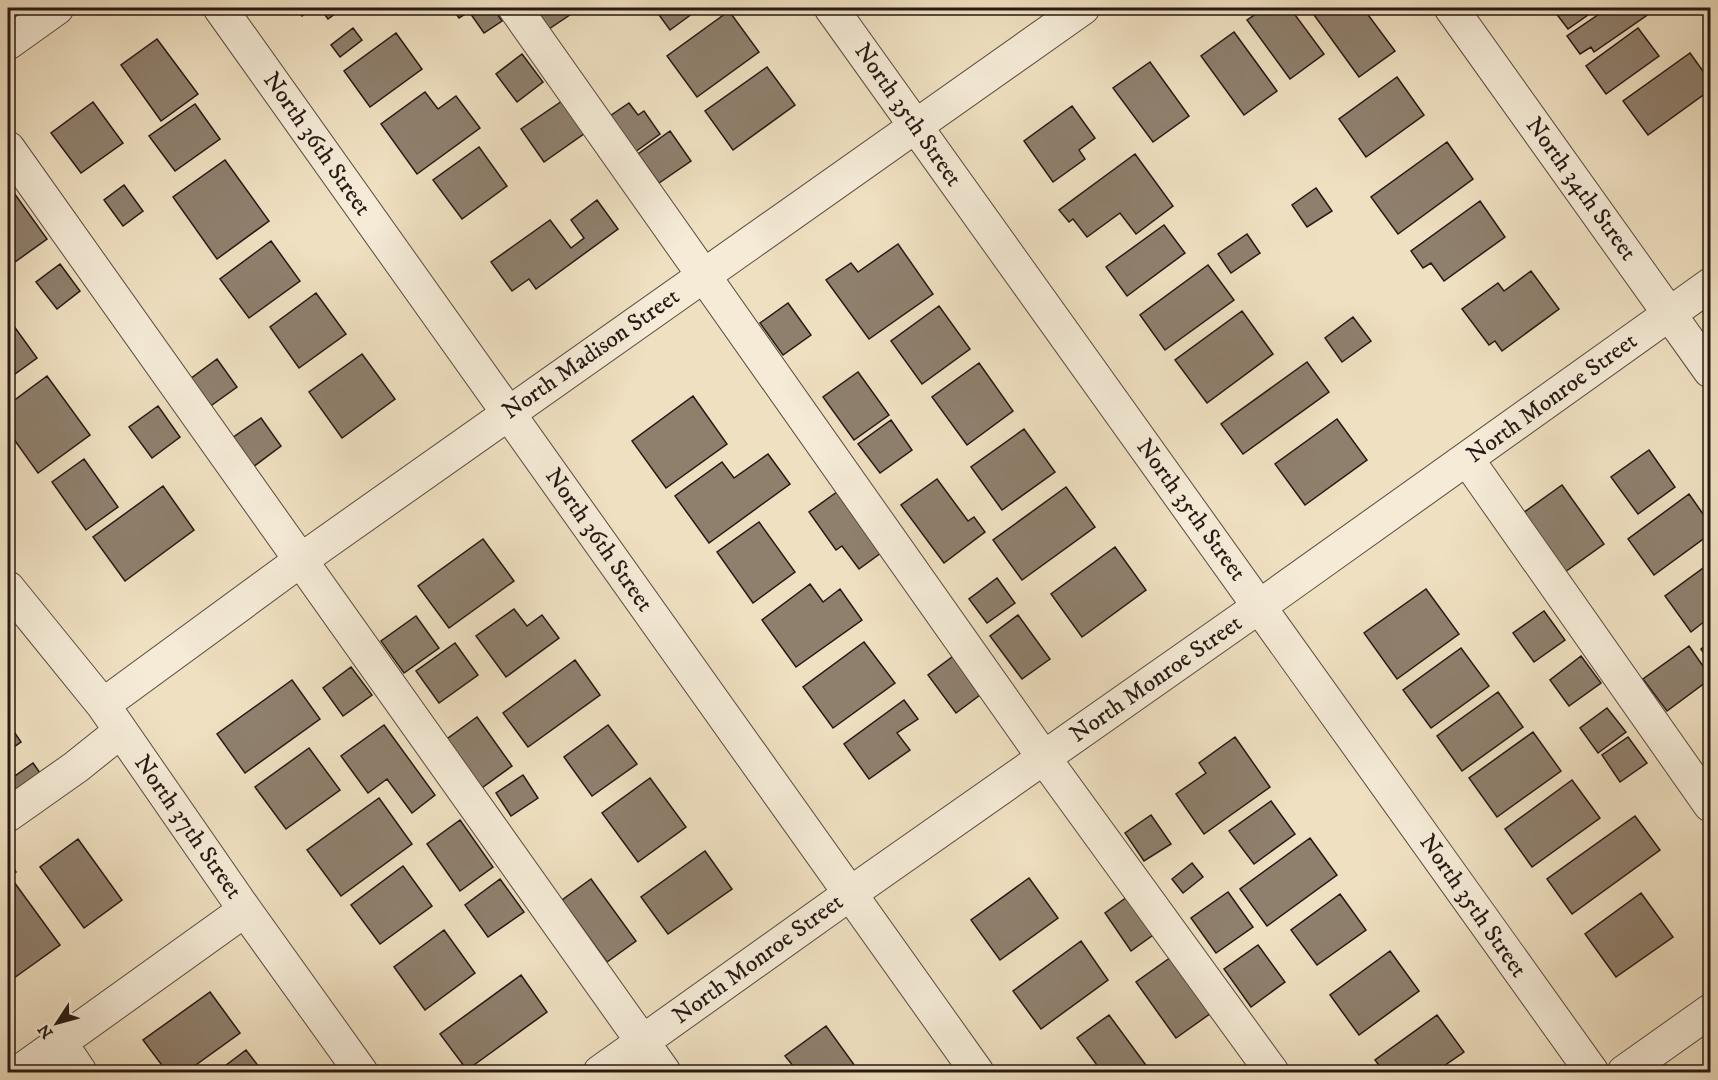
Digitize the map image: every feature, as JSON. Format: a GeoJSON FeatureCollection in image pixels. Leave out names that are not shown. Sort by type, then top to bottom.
{"type":"FeatureCollection","features":[{"type":"Feature","properties":{"kind":"street"},"geometry":{"type":"LineString","coordinates":[[8,43],[57,8]]}},
{"type":"Feature","properties":{"kind":"street","name":"North 36th Street"},"geometry":{"type":"LineString","coordinates":[[220,8],[977,1072]]}},
{"type":"Feature","properties":{"kind":"street"},"geometry":{"type":"LineString","coordinates":[[515,8],[1044,758],[1272,1072]]}},
{"type":"Feature","properties":{"kind":"street","name":"North 35th Street"},"geometry":{"type":"LineString","coordinates":[[831,8],[1592,1072]]}},
{"type":"Feature","properties":{"kind":"street","name":"North Madison Street"},"geometry":{"type":"LineString","coordinates":[[103,705],[301,560],[1083,8]]}},
{"type":"Feature","properties":{"kind":"street","name":"North 34th Street"},"geometry":{"type":"LineString","coordinates":[[1451,8],[1710,371]]}},
{"type":"Feature","properties":{"kind":"street"},"geometry":{"type":"LineString","coordinates":[[8,148],[664,1072]]}},
{"type":"Feature","properties":{"kind":"street","name":"North Monroe Street"},"geometry":{"type":"LineString","coordinates":[[600,1072],[1710,285]]}},
{"type":"Feature","properties":{"kind":"street"},"geometry":{"type":"LineString","coordinates":[[1467,459],[1710,804]]}},
{"type":"Feature","properties":{"kind":"street","name":"North 37th Street"},"geometry":{"type":"LineString","coordinates":[[8,588],[103,705],[361,1072]]}},
{"type":"Feature","properties":{"kind":"street"},"geometry":{"type":"LineString","coordinates":[[8,815],[76,767],[121,731]]}},
{"type":"Feature","properties":{"kind":"street"},"geometry":{"type":"LineString","coordinates":[[19,1072],[245,910]]}},
{"type":"Feature","properties":{"kind":"street"},"geometry":{"type":"LineString","coordinates":[[1624,1072],[1710,1011]]}},
{"type":"Feature","properties":{"kind":"street"},"geometry":{"type":"LineString","coordinates":[[60,1042],[80,1072]]}},
{"type":"Feature","properties":{"kind":"building"},"geometry":{"type":"Polygon","coordinates":[[[296,8],[313,8],[302,16],[296,8]]]}},
{"type":"Feature","properties":{"kind":"building"},"geometry":{"type":"Polygon","coordinates":[[[320,8],[343,8],[328,19],[320,8]]]}},
{"type":"Feature","properties":{"kind":"building"},"geometry":{"type":"Polygon","coordinates":[[[452,8],[475,8],[459,18],[452,8]]]}},
{"type":"Feature","properties":{"kind":"building"},"geometry":{"type":"Polygon","coordinates":[[[478,8],[493,8],[502,21],[484,33],[470,13],[478,8]]]}},
{"type":"Feature","properties":{"kind":"building"},"geometry":{"type":"Polygon","coordinates":[[[534,8],[580,8],[549,29],[534,8]]]}},
{"type":"Feature","properties":{"kind":"building"},"geometry":{"type":"Polygon","coordinates":[[[654,8],[700,8],[670,30],[654,8]]]}},
{"type":"Feature","properties":{"kind":"building"},"geometry":{"type":"Polygon","coordinates":[[[1265,8],[1290,8],[1324,54],[1290,79],[1247,20],[1265,8]]]}},
{"type":"Feature","properties":{"kind":"building"},"geometry":{"type":"Polygon","coordinates":[[[1309,8],[1363,8],[1395,51],[1359,77],[1309,8]]]}},
{"type":"Feature","properties":{"kind":"building"},"geometry":{"type":"Polygon","coordinates":[[[1552,8],[1598,8],[1568,29],[1552,8]]]}},
{"type":"Feature","properties":{"kind":"building"},"geometry":{"type":"Polygon","coordinates":[[[1608,8],[1656,9],[1594,52],[1591,47],[1580,54],[1567,36],[1608,8]]]}},
{"type":"Feature","properties":{"kind":"building"},"geometry":{"type":"Polygon","coordinates":[[[729,11],[759,52],[697,97],[667,56],[729,11]]]}},
{"type":"Feature","properties":{"kind":"building"},"geometry":{"type":"Polygon","coordinates":[[[353,28],[362,40],[340,57],[331,45],[353,28]]]}},
{"type":"Feature","properties":{"kind":"building"},"geometry":{"type":"Polygon","coordinates":[[[1638,28],[1659,56],[1606,94],[1586,66],[1638,28]]]}},
{"type":"Feature","properties":{"kind":"building"},"geometry":{"type":"Polygon","coordinates":[[[1234,32],[1277,91],[1244,115],[1201,56],[1234,32]]]}},
{"type":"Feature","properties":{"kind":"building"},"geometry":{"type":"Polygon","coordinates":[[[396,33],[422,69],[370,107],[344,71],[396,33]]]}},
{"type":"Feature","properties":{"kind":"building"},"geometry":{"type":"Polygon","coordinates":[[[157,39],[198,94],[161,121],[121,65],[157,39]]]}},
{"type":"Feature","properties":{"kind":"building"},"geometry":{"type":"Polygon","coordinates":[[[1690,53],[1710,81],[1710,90],[1648,135],[1623,101],[1690,53]]]}},
{"type":"Feature","properties":{"kind":"building"},"geometry":{"type":"Polygon","coordinates":[[[522,54],[543,82],[517,102],[496,74],[522,54]]]}},
{"type":"Feature","properties":{"kind":"building"},"geometry":{"type":"Polygon","coordinates":[[[1150,62],[1189,116],[1153,142],[1113,88],[1150,62]]]}},
{"type":"Feature","properties":{"kind":"building"},"geometry":{"type":"Polygon","coordinates":[[[767,67],[795,105],[733,150],[705,111],[767,67]]]}},
{"type":"Feature","properties":{"kind":"building"},"geometry":{"type":"Polygon","coordinates":[[[1397,77],[1424,115],[1366,157],[1339,119],[1397,77]]]}},
{"type":"Feature","properties":{"kind":"building"},"geometry":{"type":"Polygon","coordinates":[[[425,92],[438,109],[456,96],[480,128],[417,174],[381,124],[425,92]]]}},
{"type":"Feature","properties":{"kind":"building"},"geometry":{"type":"Polygon","coordinates":[[[565,99],[588,131],[544,162],[521,129],[565,99]]]}},
{"type":"Feature","properties":{"kind":"building"},"geometry":{"type":"Polygon","coordinates":[[[93,102],[123,143],[81,173],[51,133],[93,102]]]}},
{"type":"Feature","properties":{"kind":"building"},"geometry":{"type":"Polygon","coordinates":[[[629,103],[638,115],[644,111],[660,134],[635,152],[610,116],[629,103]]]}},
{"type":"Feature","properties":{"kind":"building"},"geometry":{"type":"Polygon","coordinates":[[[195,104],[220,139],[175,171],[149,136],[195,104]]]}},
{"type":"Feature","properties":{"kind":"building"},"geometry":{"type":"Polygon","coordinates":[[[1072,106],[1095,138],[1079,150],[1085,159],[1053,182],[1024,141],[1072,106]]]}},
{"type":"Feature","properties":{"kind":"building"},"geometry":{"type":"Polygon","coordinates":[[[670,131],[691,161],[659,183],[638,154],[670,131]]]}},
{"type":"Feature","properties":{"kind":"building"},"geometry":{"type":"Polygon","coordinates":[[[1447,142],[1473,179],[1398,234],[1371,197],[1447,142]]]}},
{"type":"Feature","properties":{"kind":"building"},"geometry":{"type":"Polygon","coordinates":[[[479,147],[507,186],[462,219],[433,180],[479,147]]]}},
{"type":"Feature","properties":{"kind":"building"},"geometry":{"type":"Polygon","coordinates":[[[1135,154],[1173,206],[1136,234],[1120,213],[1087,237],[1073,219],[1069,222],[1059,210],[1135,154]]]}},
{"type":"Feature","properties":{"kind":"building"},"geometry":{"type":"Polygon","coordinates":[[[225,160],[269,221],[217,259],[173,197],[225,160]]]}},
{"type":"Feature","properties":{"kind":"building"},"geometry":{"type":"Polygon","coordinates":[[[124,185],[143,211],[123,226],[104,200],[124,185]]]}},
{"type":"Feature","properties":{"kind":"building"},"geometry":{"type":"Polygon","coordinates":[[[9,186],[47,239],[15,262],[8,253],[9,186]]]}},
{"type":"Feature","properties":{"kind":"building"},"geometry":{"type":"Polygon","coordinates":[[[1316,188],[1332,211],[1307,227],[1292,205],[1316,188]]]}},
{"type":"Feature","properties":{"kind":"building"},"geometry":{"type":"Polygon","coordinates":[[[597,200],[618,229],[536,289],[529,279],[512,291],[491,262],[550,220],[571,248],[584,238],[571,220],[597,200]]]}},
{"type":"Feature","properties":{"kind":"building"},"geometry":{"type":"Polygon","coordinates":[[[1480,201],[1505,237],[1444,281],[1431,263],[1423,268],[1411,251],[1480,201]]]}},
{"type":"Feature","properties":{"kind":"building"},"geometry":{"type":"Polygon","coordinates":[[[1164,225],[1185,253],[1127,296],[1106,267],[1164,225]]]}},
{"type":"Feature","properties":{"kind":"building"},"geometry":{"type":"Polygon","coordinates":[[[1247,234],[1260,253],[1231,273],[1218,254],[1247,234]]]}},
{"type":"Feature","properties":{"kind":"building"},"geometry":{"type":"Polygon","coordinates":[[[271,241],[300,281],[249,318],[220,279],[271,241]]]}},
{"type":"Feature","properties":{"kind":"building"},"geometry":{"type":"Polygon","coordinates":[[[898,244],[933,294],[869,339],[826,280],[851,263],[858,272],[898,244]]]}},
{"type":"Feature","properties":{"kind":"building"},"geometry":{"type":"Polygon","coordinates":[[[60,264],[80,291],[57,309],[36,282],[60,264]]]}},
{"type":"Feature","properties":{"kind":"building"},"geometry":{"type":"Polygon","coordinates":[[[1208,265],[1234,300],[1165,350],[1140,315],[1208,265]]]}},
{"type":"Feature","properties":{"kind":"building"},"geometry":{"type":"Polygon","coordinates":[[[1531,271],[1559,309],[1502,351],[1495,341],[1489,345],[1462,309],[1498,283],[1504,291],[1531,271]]]}},
{"type":"Feature","properties":{"kind":"building"},"geometry":{"type":"Polygon","coordinates":[[[316,293],[346,334],[299,368],[270,327],[316,293]]]}},
{"type":"Feature","properties":{"kind":"building"},"geometry":{"type":"Polygon","coordinates":[[[788,303],[811,335],[783,355],[760,323],[788,303]]]}},
{"type":"Feature","properties":{"kind":"building"},"geometry":{"type":"Polygon","coordinates":[[[939,306],[970,349],[922,384],[891,341],[939,306]]]}},
{"type":"Feature","properties":{"kind":"building"},"geometry":{"type":"Polygon","coordinates":[[[1242,311],[1273,354],[1207,403],[1175,360],[1242,311]]]}},
{"type":"Feature","properties":{"kind":"building"},"geometry":{"type":"Polygon","coordinates":[[[1353,317],[1371,341],[1342,362],[1325,338],[1353,317]]]}},
{"type":"Feature","properties":{"kind":"building"},"geometry":{"type":"Polygon","coordinates":[[[8,318],[37,358],[8,379],[8,318]]]}},
{"type":"Feature","properties":{"kind":"building"},"geometry":{"type":"Polygon","coordinates":[[[362,354],[395,399],[342,438],[309,392],[362,354]]]}},
{"type":"Feature","properties":{"kind":"building"},"geometry":{"type":"Polygon","coordinates":[[[217,359],[237,387],[205,410],[186,382],[217,359]]]}},
{"type":"Feature","properties":{"kind":"building"},"geometry":{"type":"Polygon","coordinates":[[[1307,362],[1329,392],[1243,454],[1221,424],[1307,362]]]}},
{"type":"Feature","properties":{"kind":"building"},"geometry":{"type":"Polygon","coordinates":[[[979,363],[1013,411],[967,445],[932,397],[979,363]]]}},
{"type":"Feature","properties":{"kind":"building"},"geometry":{"type":"Polygon","coordinates":[[[858,372],[889,415],[854,440],[823,397],[858,372]]]}},
{"type":"Feature","properties":{"kind":"building"},"geometry":{"type":"Polygon","coordinates":[[[47,376],[90,435],[38,473],[8,431],[8,405],[47,376]]]}},
{"type":"Feature","properties":{"kind":"building"},"geometry":{"type":"Polygon","coordinates":[[[693,396],[727,444],[666,488],[632,441],[693,396]]]}},
{"type":"Feature","properties":{"kind":"building"},"geometry":{"type":"Polygon","coordinates":[[[158,406],[180,437],[152,458],[129,427],[158,406]]]}},
{"type":"Feature","properties":{"kind":"building"},"geometry":{"type":"Polygon","coordinates":[[[261,418],[281,446],[253,467],[232,438],[261,418]]]}},
{"type":"Feature","properties":{"kind":"building"},"geometry":{"type":"Polygon","coordinates":[[[1337,419],[1367,460],[1305,505],[1275,464],[1337,419]]]}},
{"type":"Feature","properties":{"kind":"building"},"geometry":{"type":"Polygon","coordinates":[[[891,420],[912,450],[880,473],[858,444],[891,420]]]}},
{"type":"Feature","properties":{"kind":"building"},"geometry":{"type":"Polygon","coordinates":[[[1024,429],[1055,472],[1002,510],[971,467],[1024,429]]]}},
{"type":"Feature","properties":{"kind":"building"},"geometry":{"type":"Polygon","coordinates":[[[1649,450],[1675,487],[1638,514],[1611,477],[1649,450]]]}},
{"type":"Feature","properties":{"kind":"building"},"geometry":{"type":"Polygon","coordinates":[[[768,454],[790,484],[709,543],[675,496],[722,462],[734,478],[768,454]]]}},
{"type":"Feature","properties":{"kind":"building"},"geometry":{"type":"Polygon","coordinates":[[[84,459],[118,507],[86,530],[52,482],[84,459]]]}},
{"type":"Feature","properties":{"kind":"building"},"geometry":{"type":"Polygon","coordinates":[[[937,479],[968,521],[974,517],[985,532],[944,563],[901,505],[937,479]]]}},
{"type":"Feature","properties":{"kind":"building"},"geometry":{"type":"Polygon","coordinates":[[[1562,485],[1604,544],[1565,572],[1523,513],[1562,485]]]}},
{"type":"Feature","properties":{"kind":"building"},"geometry":{"type":"Polygon","coordinates":[[[163,486],[194,530],[125,581],[93,537],[163,486]]]}},
{"type":"Feature","properties":{"kind":"building"},"geometry":{"type":"Polygon","coordinates":[[[1066,487],[1095,527],[1022,580],[993,540],[1066,487]]]}},
{"type":"Feature","properties":{"kind":"building"},"geometry":{"type":"Polygon","coordinates":[[[841,489],[885,550],[859,569],[842,546],[836,550],[809,512],[841,489]]]}},
{"type":"Feature","properties":{"kind":"building"},"geometry":{"type":"Polygon","coordinates":[[[1689,494],[1710,524],[1710,534],[1654,575],[1628,539],[1689,494]]]}},
{"type":"Feature","properties":{"kind":"building"},"geometry":{"type":"Polygon","coordinates":[[[759,522],[795,572],[753,603],[717,552],[759,522]]]}},
{"type":"Feature","properties":{"kind":"building"},"geometry":{"type":"Polygon","coordinates":[[[483,539],[514,581],[449,628],[418,586],[483,539]]]}},
{"type":"Feature","properties":{"kind":"building"},"geometry":{"type":"Polygon","coordinates":[[[1115,547],[1146,590],[1082,637],[1051,594],[1115,547]]]}},
{"type":"Feature","properties":{"kind":"building"},"geometry":{"type":"Polygon","coordinates":[[[1710,563],[1710,617],[1691,632],[1665,596],[1710,563]]]}},
{"type":"Feature","properties":{"kind":"building"},"geometry":{"type":"Polygon","coordinates":[[[997,578],[1015,603],[987,623],[969,599],[997,578]]]}},
{"type":"Feature","properties":{"kind":"building"},"geometry":{"type":"Polygon","coordinates":[[[810,584],[823,602],[840,589],[862,620],[796,667],[762,620],[810,584]]]}},
{"type":"Feature","properties":{"kind":"building"},"geometry":{"type":"Polygon","coordinates":[[[1426,589],[1459,634],[1397,679],[1364,633],[1426,589]]]}},
{"type":"Feature","properties":{"kind":"building"},"geometry":{"type":"Polygon","coordinates":[[[514,609],[527,626],[542,615],[559,638],[506,677],[476,636],[514,609]]]}},
{"type":"Feature","properties":{"kind":"building"},"geometry":{"type":"Polygon","coordinates":[[[1544,611],[1565,640],[1534,662],[1513,633],[1544,611]]]}},
{"type":"Feature","properties":{"kind":"building"},"geometry":{"type":"Polygon","coordinates":[[[1018,615],[1050,659],[1022,679],[990,636],[1018,615]]]}},
{"type":"Feature","properties":{"kind":"building"},"geometry":{"type":"Polygon","coordinates":[[[416,616],[439,648],[404,673],[381,641],[416,616]]]}},
{"type":"Feature","properties":{"kind":"building"},"geometry":{"type":"Polygon","coordinates":[[[1710,641],[1710,662],[1701,649],[1710,641]]]}},
{"type":"Feature","properties":{"kind":"building"},"geometry":{"type":"Polygon","coordinates":[[[864,642],[895,683],[833,728],[803,687],[864,642]]]}},
{"type":"Feature","properties":{"kind":"building"},"geometry":{"type":"Polygon","coordinates":[[[455,643],[478,675],[439,703],[416,671],[455,643]]]}},
{"type":"Feature","properties":{"kind":"building"},"geometry":{"type":"Polygon","coordinates":[[[1689,646],[1710,679],[1667,711],[1643,679],[1689,646]]]}},
{"type":"Feature","properties":{"kind":"building"},"geometry":{"type":"Polygon","coordinates":[[[1461,648],[1489,686],[1431,728],[1403,690],[1461,648]]]}},
{"type":"Feature","properties":{"kind":"building"},"geometry":{"type":"Polygon","coordinates":[[[960,651],[988,689],[956,713],[928,675],[960,651]]]}},
{"type":"Feature","properties":{"kind":"building"},"geometry":{"type":"Polygon","coordinates":[[[1581,656],[1601,683],[1569,706],[1550,680],[1581,656]]]}},
{"type":"Feature","properties":{"kind":"building"},"geometry":{"type":"Polygon","coordinates":[[[575,660],[600,695],[528,747],[503,713],[575,660]]]}},
{"type":"Feature","properties":{"kind":"building"},"geometry":{"type":"Polygon","coordinates":[[[351,667],[372,695],[343,716],[323,688],[351,667]]]}},
{"type":"Feature","properties":{"kind":"building"},"geometry":{"type":"Polygon","coordinates":[[[292,680],[320,719],[245,773],[217,734],[292,680]]]}},
{"type":"Feature","properties":{"kind":"building"},"geometry":{"type":"Polygon","coordinates":[[[1498,692],[1523,727],[1462,771],[1437,736],[1498,692]]]}},
{"type":"Feature","properties":{"kind":"building"},"geometry":{"type":"Polygon","coordinates":[[[904,700],[918,719],[897,733],[910,750],[869,779],[844,744],[904,700]]]}},
{"type":"Feature","properties":{"kind":"building"},"geometry":{"type":"Polygon","coordinates":[[[1607,708],[1626,732],[1598,753],[1580,728],[1607,708]]]}},
{"type":"Feature","properties":{"kind":"building"},"geometry":{"type":"Polygon","coordinates":[[[477,717],[512,766],[479,790],[444,741],[477,717]]]}},
{"type":"Feature","properties":{"kind":"building"},"geometry":{"type":"Polygon","coordinates":[[[8,723],[21,742],[8,751],[8,723]]]}},
{"type":"Feature","properties":{"kind":"building"},"geometry":{"type":"Polygon","coordinates":[[[384,725],[435,795],[412,813],[387,779],[368,793],[341,756],[384,725]]]}},
{"type":"Feature","properties":{"kind":"building"},"geometry":{"type":"Polygon","coordinates":[[[608,725],[637,764],[592,796],[564,757],[608,725]]]}},
{"type":"Feature","properties":{"kind":"building"},"geometry":{"type":"Polygon","coordinates":[[[1533,732],[1561,771],[1497,817],[1469,778],[1533,732]]]}},
{"type":"Feature","properties":{"kind":"building"},"geometry":{"type":"Polygon","coordinates":[[[1235,737],[1270,787],[1204,834],[1176,794],[1206,773],[1199,763],[1235,737]]]}},
{"type":"Feature","properties":{"kind":"building"},"geometry":{"type":"Polygon","coordinates":[[[1628,737],[1647,763],[1620,782],[1602,755],[1628,737]]]}},
{"type":"Feature","properties":{"kind":"building"},"geometry":{"type":"Polygon","coordinates":[[[309,748],[340,790],[286,829],[255,787],[309,748]]]}},
{"type":"Feature","properties":{"kind":"building"},"geometry":{"type":"Polygon","coordinates":[[[33,763],[45,780],[19,799],[8,781],[33,763]]]}},
{"type":"Feature","properties":{"kind":"building"},"geometry":{"type":"Polygon","coordinates":[[[523,775],[538,798],[511,816],[496,793],[523,775]]]}},
{"type":"Feature","properties":{"kind":"building"},"geometry":{"type":"Polygon","coordinates":[[[650,778],[686,827],[638,862],[602,813],[650,778]]]}},
{"type":"Feature","properties":{"kind":"building"},"geometry":{"type":"Polygon","coordinates":[[[1572,780],[1600,818],[1532,867],[1505,829],[1572,780]]]}},
{"type":"Feature","properties":{"kind":"building"},"geometry":{"type":"Polygon","coordinates":[[[379,798],[412,844],[341,896],[307,850],[379,798]]]}},
{"type":"Feature","properties":{"kind":"building"},"geometry":{"type":"Polygon","coordinates":[[[1271,801],[1295,834],[1254,864],[1229,831],[1271,801]]]}},
{"type":"Feature","properties":{"kind":"building"},"geometry":{"type":"Polygon","coordinates":[[[1151,815],[1171,844],[1144,861],[1125,833],[1151,815]]]}},
{"type":"Feature","properties":{"kind":"building"},"geometry":{"type":"Polygon","coordinates":[[[1635,816],[1660,850],[1572,914],[1547,879],[1635,816]]]}},
{"type":"Feature","properties":{"kind":"building"},"geometry":{"type":"Polygon","coordinates":[[[460,820],[493,867],[460,891],[427,844],[460,820]]]}},
{"type":"Feature","properties":{"kind":"building"},"geometry":{"type":"Polygon","coordinates":[[[1310,838],[1337,875],[1267,926],[1240,889],[1310,838]]]}},
{"type":"Feature","properties":{"kind":"building"},"geometry":{"type":"Polygon","coordinates":[[[78,839],[122,900],[84,928],[40,867],[78,839]]]}},
{"type":"Feature","properties":{"kind":"building"},"geometry":{"type":"Polygon","coordinates":[[[705,851],[732,889],[668,934],[641,897],[705,851]]]}},
{"type":"Feature","properties":{"kind":"building"},"geometry":{"type":"Polygon","coordinates":[[[8,859],[16,872],[8,878],[8,859]]]}},
{"type":"Feature","properties":{"kind":"building"},"geometry":{"type":"Polygon","coordinates":[[[1192,863],[1203,877],[1183,893],[1172,879],[1192,863]]]}},
{"type":"Feature","properties":{"kind":"building"},"geometry":{"type":"Polygon","coordinates":[[[403,866],[432,906],[380,944],[351,905],[403,866]]]}},
{"type":"Feature","properties":{"kind":"building"},"geometry":{"type":"Polygon","coordinates":[[[1029,878],[1058,918],[1000,960],[971,920],[1029,878]]]}},
{"type":"Feature","properties":{"kind":"building"},"geometry":{"type":"Polygon","coordinates":[[[500,879],[524,912],[488,937],[465,905],[500,879]]]}},
{"type":"Feature","properties":{"kind":"building"},"geometry":{"type":"Polygon","coordinates":[[[591,879],[636,941],[607,962],[562,900],[591,879]]]}},
{"type":"Feature","properties":{"kind":"building"},"geometry":{"type":"Polygon","coordinates":[[[14,882],[60,945],[14,978],[8,969],[8,886],[14,882]]]}},
{"type":"Feature","properties":{"kind":"building"},"geometry":{"type":"Polygon","coordinates":[[[1228,892],[1253,927],[1216,953],[1191,918],[1228,892]]]}},
{"type":"Feature","properties":{"kind":"building"},"geometry":{"type":"Polygon","coordinates":[[[1641,893],[1673,937],[1616,977],[1585,934],[1641,893]]]}},
{"type":"Feature","properties":{"kind":"building"},"geometry":{"type":"Polygon","coordinates":[[[1340,894],[1366,930],[1317,965],[1291,930],[1340,894]]]}},
{"type":"Feature","properties":{"kind":"building"},"geometry":{"type":"Polygon","coordinates":[[[1127,897],[1153,935],[1131,951],[1105,913],[1127,897]]]}},
{"type":"Feature","properties":{"kind":"building"},"geometry":{"type":"Polygon","coordinates":[[[444,930],[475,973],[425,1010],[394,967],[444,930]]]}},
{"type":"Feature","properties":{"kind":"building"},"geometry":{"type":"Polygon","coordinates":[[[1081,941],[1108,980],[1041,1029],[1013,991],[1081,941]]]}},
{"type":"Feature","properties":{"kind":"building"},"geometry":{"type":"Polygon","coordinates":[[[1258,945],[1285,982],[1251,1007],[1224,969],[1258,945]]]}},
{"type":"Feature","properties":{"kind":"building"},"geometry":{"type":"Polygon","coordinates":[[[1390,951],[1419,991],[1359,1035],[1330,995],[1390,951]]]}},
{"type":"Feature","properties":{"kind":"building"},"geometry":{"type":"Polygon","coordinates":[[[1174,955],[1214,1011],[1176,1038],[1136,982],[1174,955]]]}},
{"type":"Feature","properties":{"kind":"building"},"geometry":{"type":"Polygon","coordinates":[[[521,975],[547,1012],[467,1070],[440,1034],[521,975]]]}},
{"type":"Feature","properties":{"kind":"building"},"geometry":{"type":"Polygon","coordinates":[[[210,992],[240,1033],[186,1072],[167,1072],[143,1040],[210,992]]]}},
{"type":"Feature","properties":{"kind":"building"},"geometry":{"type":"Polygon","coordinates":[[[1109,1015],[1151,1072],[1102,1072],[1077,1038],[1109,1015]]]}},
{"type":"Feature","properties":{"kind":"building"},"geometry":{"type":"Polygon","coordinates":[[[1437,1015],[1464,1052],[1435,1072],[1384,1072],[1375,1060],[1437,1015]]]}},
{"type":"Feature","properties":{"kind":"building"},"geometry":{"type":"Polygon","coordinates":[[[826,1026],[855,1066],[846,1072],[798,1072],[785,1056],[826,1026]]]}},
{"type":"Feature","properties":{"kind":"building"},"geometry":{"type":"Polygon","coordinates":[[[246,1050],[263,1072],[217,1072],[246,1050]]]}}]}
